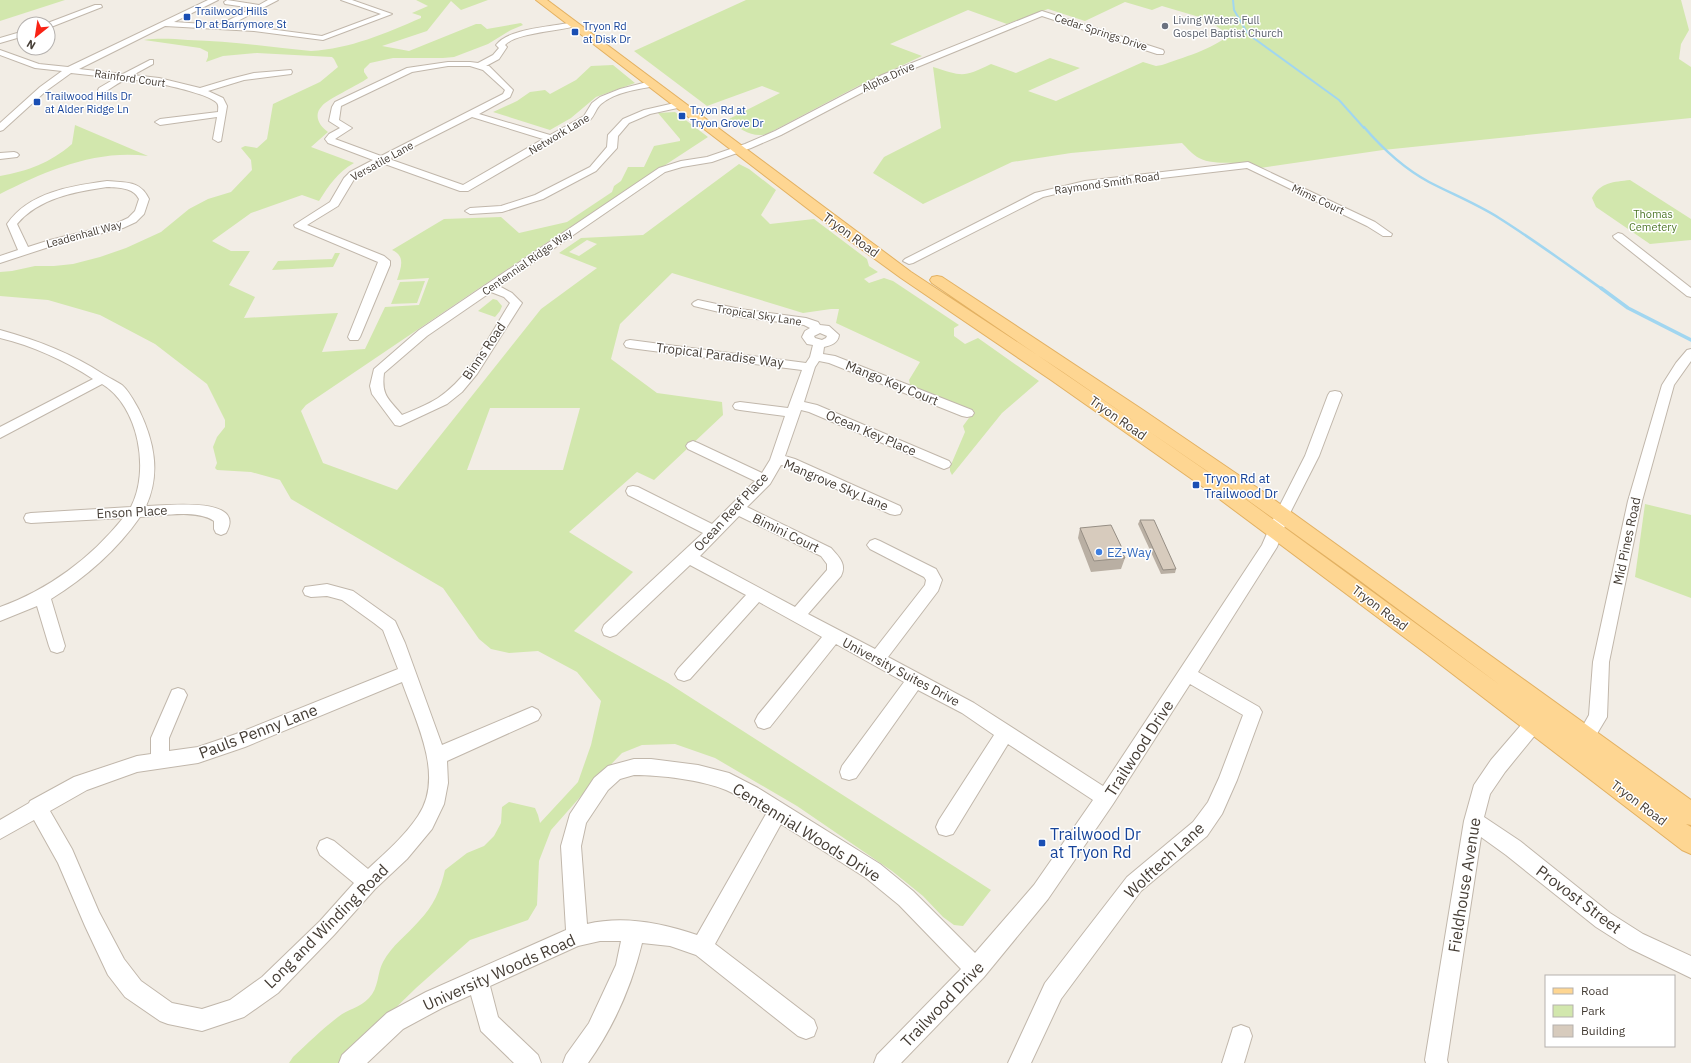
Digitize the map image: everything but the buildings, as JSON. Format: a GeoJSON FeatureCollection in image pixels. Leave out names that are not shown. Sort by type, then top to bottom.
{"type":"FeatureCollection","features":[{"type":"Feature","properties":{"kind":"main road","name":"Tryon Road"},"geometry":{"type":"LineString","coordinates":[[541,0],[679,105],[1106,392],[1279,523],[1534,724],[1691,842]]}},
{"type":"Feature","properties":{"kind":"main road","name":"Tryon Road"},"geometry":{"type":"LineString","coordinates":[[555,0],[906,275],[1099,405],[1279,523],[1586,736],[1691,814]]}},
{"type":"Feature","properties":{"kind":"street"},"geometry":{"type":"LineString","coordinates":[[0,128],[48,85],[69,70],[214,0]]}},
{"type":"Feature","properties":{"kind":"street"},"geometry":{"type":"LineString","coordinates":[[221,27],[274,0]]}},
{"type":"Feature","properties":{"kind":"street"},"geometry":{"type":"LineString","coordinates":[[164,24],[221,27],[323,38],[388,14],[345,0]]}},
{"type":"Feature","properties":{"kind":"street"},"geometry":{"type":"LineString","coordinates":[[228,2],[260,6]]}},
{"type":"Feature","properties":{"kind":"street"},"geometry":{"type":"LineString","coordinates":[[56,22],[98,7]]}},
{"type":"Feature","properties":{"kind":"street","name":"Alpha Drive"},"geometry":{"type":"LineString","coordinates":[[743,148],[778,133],[885,77],[1042,13]]}},
{"type":"Feature","properties":{"kind":"street","name":"Cedar Springs Drive"},"geometry":{"type":"LineString","coordinates":[[1042,13],[1160,52]]}},
{"type":"Feature","properties":{"kind":"street"},"geometry":{"type":"LineString","coordinates":[[381,159],[331,141],[330,139],[332,136],[348,128],[334,121],[336,107],[346,98],[410,70],[459,63],[479,66],[494,59],[503,47],[550,30],[573,24]]}},
{"type":"Feature","properties":{"kind":"street"},"geometry":{"type":"LineString","coordinates":[[0,42],[16,36]]}},
{"type":"Feature","properties":{"kind":"street","name":"Rainford Court"},"geometry":{"type":"LineString","coordinates":[[0,52],[38,66],[159,81],[201,91],[220,100],[223,106],[218,139]]}},
{"type":"Feature","properties":{"kind":"street"},"geometry":{"type":"LineString","coordinates":[[102,90],[150,62]]}},
{"type":"Feature","properties":{"kind":"street","name":"Versatile Lane"},"geometry":{"type":"LineString","coordinates":[[354,337],[384,265],[384,261],[300,225],[334,204],[349,178],[381,159],[499,100],[506,95],[509,91],[507,87],[490,70],[479,66]]}},
{"type":"Feature","properties":{"kind":"street"},"geometry":{"type":"LineString","coordinates":[[201,91],[232,80],[255,75],[288,72]]}},
{"type":"Feature","properties":{"kind":"street","name":"Network Lane"},"geometry":{"type":"LineString","coordinates":[[381,159],[464,189],[589,117],[593,113],[595,105],[608,96],[651,84]]}},
{"type":"Feature","properties":{"kind":"street"},"geometry":{"type":"LineString","coordinates":[[470,211],[502,209],[539,196],[593,169],[612,148],[613,135],[626,121],[647,112],[679,105]]}},
{"type":"Feature","properties":{"kind":"street"},"geometry":{"type":"LineString","coordinates":[[0,114],[17,112]]}},
{"type":"Feature","properties":{"kind":"street"},"geometry":{"type":"LineString","coordinates":[[160,122],[221,114]]}},
{"type":"Feature","properties":{"kind":"street"},"geometry":{"type":"LineString","coordinates":[[471,114],[552,138]]}},
{"type":"Feature","properties":{"kind":"street","name":"Centennial Ridge Way"},"geometry":{"type":"LineString","coordinates":[[400,422],[378,394],[376,386],[378,372],[423,333],[656,173],[669,167],[703,161],[743,148]]}},
{"type":"Feature","properties":{"kind":"street"},"geometry":{"type":"LineString","coordinates":[[0,156],[14,155]]}},
{"type":"Feature","properties":{"kind":"street","name":"Raymond Smith Road"},"geometry":{"type":"LineString","coordinates":[[909,261],[1039,195],[1059,189],[1086,184],[1248,166]]}},
{"type":"Feature","properties":{"kind":"street","name":"Mims Court"},"geometry":{"type":"LineString","coordinates":[[1248,166],[1371,224],[1388,234]]}},
{"type":"Feature","properties":{"kind":"street","name":"Leadenhall Way"},"geometry":{"type":"LineString","coordinates":[[0,260],[24,251],[120,226],[132,220],[140,212],[144,199],[140,191],[133,187],[107,184],[80,188],[52,196],[34,204],[22,212],[12,224]]}},
{"type":"Feature","properties":{"kind":"street"},"geometry":{"type":"LineString","coordinates":[[0,227],[12,224],[24,251]]}},
{"type":"Feature","properties":{"kind":"street"},"geometry":{"type":"LineString","coordinates":[[1618,236],[1691,294]]}},
{"type":"Feature","properties":{"kind":"street","name":"Binns Road"},"geometry":{"type":"LineString","coordinates":[[400,422],[442,401],[458,389],[473,371],[516,303],[508,295],[491,287]]}},
{"type":"Feature","properties":{"kind":"street","name":"Tropical Sky Lane"},"geometry":{"type":"LineString","coordinates":[[698,304],[740,313],[806,322],[811,323],[817,329],[829,330],[834,337],[814,356]]}},
{"type":"Feature","properties":{"kind":"street"},"geometry":{"type":"LineString","coordinates":[[814,356],[811,342],[808,337],[811,332],[817,329]]}},
{"type":"Feature","properties":{"kind":"street"},"geometry":{"type":"LineString","coordinates":[[0,334],[40,345],[56,352],[87,368],[118,389],[138,422],[148,451],[149,471],[143,497],[135,512],[122,530],[108,545],[65,581],[42,596],[0,614]]}},
{"type":"Feature","properties":{"kind":"street","name":"Tropical Paradise Way"},"geometry":{"type":"LineString","coordinates":[[630,344],[814,356]]}},
{"type":"Feature","properties":{"kind":"street","name":"Mid Pines Road"},"geometry":{"type":"LineString","coordinates":[[1586,736],[1598,717],[1601,662],[1635,501],[1668,385],[1680,366],[1691,353]]}},
{"type":"Feature","properties":{"kind":"street","name":"Ocean Reef Place"},"geometry":{"type":"LineString","coordinates":[[610,630],[689,557],[765,480],[777,460],[814,356]]}},
{"type":"Feature","properties":{"kind":"street","name":"Mango Key Court"},"geometry":{"type":"LineString","coordinates":[[814,356],[831,359],[967,413]]}},
{"type":"Feature","properties":{"kind":"street"},"geometry":{"type":"LineString","coordinates":[[0,433],[102,379]]}},
{"type":"Feature","properties":{"kind":"street","name":"Trailwood Drive"},"geometry":{"type":"LineString","coordinates":[[885,1063],[976,968],[1041,892],[1106,798],[1270,547],[1279,523],[1312,456],[1335,395]]}},
{"type":"Feature","properties":{"kind":"street","name":"Ocean Key Place"},"geometry":{"type":"LineString","coordinates":[[740,406],[795,409],[812,408],[944,464]]}},
{"type":"Feature","properties":{"kind":"street"},"geometry":{"type":"LineString","coordinates":[[693,446],[765,480]]}},
{"type":"Feature","properties":{"kind":"street","name":"Mangrove Sky Lane"},"geometry":{"type":"LineString","coordinates":[[777,460],[790,462],[895,510]]}},
{"type":"Feature","properties":{"kind":"street"},"geometry":{"type":"LineString","coordinates":[[634,491],[714,532]]}},
{"type":"Feature","properties":{"kind":"street","name":"Enson Place"},"geometry":{"type":"LineString","coordinates":[[31,518],[197,509],[212,512],[222,519],[221,528]]}},
{"type":"Feature","properties":{"kind":"street","name":"Bimini Court"},"geometry":{"type":"LineString","coordinates":[[738,509],[826,552],[835,562],[835,572],[797,616]]}},
{"type":"Feature","properties":{"kind":"street"},"geometry":{"type":"LineString","coordinates":[[875,545],[930,573],[934,580],[932,587],[877,659]]}},
{"type":"Feature","properties":{"kind":"street","name":"University Suites Drive"},"geometry":{"type":"LineString","coordinates":[[689,557],[968,708],[1106,798]]}},
{"type":"Feature","properties":{"kind":"street","name":"Long and Winding Road"},"geometry":{"type":"LineString","coordinates":[[38,807],[65,856],[92,919],[116,967],[133,989],[168,1013],[202,1020],[236,1008],[270,985],[368,882],[400,852],[425,823],[436,804],[439,782],[437,756],[397,642],[389,626],[347,595],[327,590],[311,591]]}},
{"type":"Feature","properties":{"kind":"street"},"geometry":{"type":"LineString","coordinates":[[684,674],[758,593]]}},
{"type":"Feature","properties":{"kind":"street"},"geometry":{"type":"LineString","coordinates":[[42,596],[57,646]]}},
{"type":"Feature","properties":{"kind":"street"},"geometry":{"type":"LineString","coordinates":[[764,721],[833,636]]}},
{"type":"Feature","properties":{"kind":"street","name":"Pauls Penny Lane"},"geometry":{"type":"LineString","coordinates":[[0,830],[80,783],[137,764],[198,755],[407,673]]}},
{"type":"Feature","properties":{"kind":"street","name":"Wolftech Lane"},"geometry":{"type":"LineString","coordinates":[[1019,1063],[1053,991],[1086,946],[1134,884],[1200,829],[1215,808],[1228,780],[1253,712],[1187,674]]}},
{"type":"Feature","properties":{"kind":"street"},"geometry":{"type":"LineString","coordinates":[[849,772],[916,679]]}},
{"type":"Feature","properties":{"kind":"street"},"geometry":{"type":"LineString","coordinates":[[160,760],[160,738],[178,695]]}},
{"type":"Feature","properties":{"kind":"street"},"geometry":{"type":"LineString","coordinates":[[437,756],[532,714]]}},
{"type":"Feature","properties":{"kind":"street","name":"Fieldhouse Avenue"},"geometry":{"type":"LineString","coordinates":[[1437,1063],[1436,1060],[1474,821],[1481,791],[1498,766],[1534,724]]}},
{"type":"Feature","properties":{"kind":"street"},"geometry":{"type":"LineString","coordinates":[[946,827],[1006,732]]}},
{"type":"Feature","properties":{"kind":"street","name":"Centennial Woods Drive"},"geometry":{"type":"LineString","coordinates":[[577,936],[571,846],[577,820],[601,784],[615,772],[634,767],[652,768],[698,774],[729,782],[778,812],[873,871],[906,898],[976,968]]}},
{"type":"Feature","properties":{"kind":"street"},"geometry":{"type":"LineString","coordinates":[[702,947],[778,812]]}},
{"type":"Feature","properties":{"kind":"street","name":"Provost Street"},"geometry":{"type":"LineString","coordinates":[[1474,821],[1513,848],[1603,920],[1636,941],[1691,967]]}},
{"type":"Feature","properties":{"kind":"street"},"geometry":{"type":"LineString","coordinates":[[327,848],[368,882]]}},
{"type":"Feature","properties":{"kind":"street","name":"University Woods Road"},"geometry":{"type":"LineString","coordinates":[[350,1063],[395,1021],[434,1000],[577,936],[600,931],[634,931],[670,936],[702,947],[806,1028]]}},
{"type":"Feature","properties":{"kind":"street"},"geometry":{"type":"LineString","coordinates":[[574,1063],[597,1031],[626,966],[634,931]]}},
{"type":"Feature","properties":{"kind":"street"},"geometry":{"type":"LineString","coordinates":[[478,980],[489,1023],[530,1063]]}},
{"type":"Feature","properties":{"kind":"street"},"geometry":{"type":"LineString","coordinates":[[1233,1063],[1241,1036]]}},
{"type":"Feature","properties":{"kind":"green space"},"geometry":{"type":"Polygon","coordinates":[[[0,0],[65,0],[0,21],[0,0]]]}},
{"type":"Feature","properties":{"kind":"green space"},"geometry":{"type":"Polygon","coordinates":[[[416,0],[488,0],[461,10],[451,1],[427,31],[382,46],[409,51],[476,24],[481,24],[487,29],[521,23],[523,25],[511,30],[488,44],[454,57],[393,58],[370,63],[364,69],[364,72],[368,78],[325,103],[319,109],[318,120],[322,127],[328,132],[311,147],[354,163],[343,170],[334,179],[319,201],[302,195],[251,213],[212,241],[231,251],[250,251],[229,285],[255,297],[244,318],[338,313],[322,352],[365,349],[385,307],[419,305],[429,278],[397,280],[401,267],[401,259],[392,250],[444,219],[501,217],[519,233],[567,222],[612,192],[614,186],[621,181],[628,167],[644,167],[654,146],[680,141],[680,139],[658,113],[675,112],[708,137],[552,239],[306,405],[301,411],[323,463],[397,490],[541,309],[597,268],[559,253],[581,238],[643,235],[739,164],[749,169],[776,190],[761,215],[770,224],[814,219],[867,259],[869,266],[878,272],[864,279],[869,283],[884,278],[893,281],[959,325],[954,328],[954,336],[965,344],[978,338],[1039,381],[1002,413],[952,475],[950,467],[965,432],[963,426],[974,411],[910,385],[909,380],[920,362],[836,323],[839,309],[803,313],[672,273],[620,324],[611,359],[657,393],[722,402],[723,415],[654,480],[637,472],[569,532],[633,572],[574,631],[668,683],[991,890],[963,926],[954,925],[943,917],[923,896],[892,871],[797,806],[715,758],[675,744],[642,745],[622,753],[589,787],[551,830],[539,861],[537,905],[528,920],[470,940],[416,988],[339,1063],[289,1063],[293,1057],[332,1022],[342,1014],[362,1004],[369,998],[375,990],[383,962],[395,945],[424,916],[439,891],[445,870],[467,853],[484,846],[494,836],[501,823],[502,807],[509,802],[535,808],[540,823],[578,782],[591,745],[601,701],[577,672],[538,651],[509,653],[491,649],[479,639],[443,588],[291,499],[280,480],[251,472],[217,470],[215,468],[217,463],[213,447],[217,437],[225,427],[225,420],[207,384],[155,344],[100,315],[48,300],[0,296],[0,272],[35,266],[73,264],[126,248],[161,232],[189,209],[208,199],[231,192],[252,170],[251,160],[241,148],[245,146],[257,148],[267,139],[273,104],[320,82],[338,67],[332,57],[257,53],[223,56],[206,62],[208,52],[200,48],[144,40],[166,39],[203,41],[311,51],[325,50],[354,44],[408,24],[421,18],[421,16],[412,13],[428,6],[416,0]],[[587,240],[569,252],[579,256],[597,244],[587,240]],[[490,408],[467,470],[563,470],[580,408],[490,408]]]}},
{"type":"Feature","properties":{"kind":"green space"},"geometry":{"type":"Polygon","coordinates":[[[746,0],[1681,0],[1689,30],[1681,44],[1679,59],[1691,67],[1691,118],[1383,150],[1260,168],[1253,165],[1206,161],[1195,155],[1182,143],[1071,153],[1012,162],[923,204],[873,173],[884,157],[941,128],[933,67],[962,74],[974,72],[991,64],[1016,73],[1050,58],[1080,68],[1028,91],[1056,101],[1143,62],[1156,66],[1162,65],[1215,45],[1229,35],[1206,19],[1162,6],[1152,10],[1125,2],[1085,21],[1048,9],[1007,24],[968,10],[890,44],[922,56],[858,86],[767,134],[756,135],[741,129],[727,120],[780,93],[762,86],[707,106],[634,51],[746,0]]]}},
{"type":"Feature","properties":{"kind":"green space"},"geometry":{"type":"Polygon","coordinates":[[[613,65],[635,83],[596,97],[571,118],[550,130],[493,112],[517,101],[530,92],[545,90],[550,94],[576,80],[591,66],[613,65]]]}},
{"type":"Feature","properties":{"kind":"green space"},"geometry":{"type":"Polygon","coordinates":[[[75,125],[148,156],[109,156],[90,159],[35,177],[0,194],[0,176],[29,169],[64,151],[72,144],[75,125]]]}},
{"type":"Feature","properties":{"kind":"green space","name":"Thomas Cemetery"},"geometry":{"type":"Polygon","coordinates":[[[1630,180],[1691,219],[1691,240],[1650,244],[1596,207],[1592,198],[1599,189],[1603,186],[1618,181],[1630,180]]]}},
{"type":"Feature","properties":{"kind":"green space"},"geometry":{"type":"Polygon","coordinates":[[[335,253],[340,253],[333,267],[272,270],[278,261],[332,259],[335,253]]]}},
{"type":"Feature","properties":{"kind":"green space"},"geometry":{"type":"Polygon","coordinates":[[[425,281],[417,303],[391,304],[400,282],[425,281]]]}},
{"type":"Feature","properties":{"kind":"green space"},"geometry":{"type":"Polygon","coordinates":[[[493,299],[497,300],[502,306],[495,317],[478,311],[493,299]]]}},
{"type":"Feature","properties":{"kind":"green space"},"geometry":{"type":"Polygon","coordinates":[[[1645,504],[1691,515],[1691,598],[1635,577],[1645,504]]]}},
{"type":"Feature","properties":{"kind":"waterway"},"geometry":{"type":"LineString","coordinates":[[1233,0],[1234,10],[1248,34],[1339,100],[1364,128]]}},
{"type":"Feature","properties":{"kind":"waterway"},"geometry":{"type":"LineString","coordinates":[[1364,127],[1378,143],[1411,171],[1429,182],[1491,213],[1602,289]]}},
{"type":"Feature","properties":{"kind":"waterway"},"geometry":{"type":"LineString","coordinates":[[1601,288],[1628,308],[1691,340]]}},
{"type":"Feature","properties":{"kind":"place","name":"Trailwood Hills Dr at Barrymore St"},"geometry":{"type":"Point","coordinates":[187,17]}},
{"type":"Feature","properties":{"kind":"place","name":"Living Waters Full Gospel Baptist Church"},"geometry":{"type":"Point","coordinates":[1165,26]}},
{"type":"Feature","properties":{"kind":"place","name":"Tryon Rd at Disk Dr"},"geometry":{"type":"Point","coordinates":[575,32]}},
{"type":"Feature","properties":{"kind":"place","name":"Trailwood Hills Dr at Alder Ridge Ln"},"geometry":{"type":"Point","coordinates":[37,102]}},
{"type":"Feature","properties":{"kind":"place","name":"Tryon Rd at Tryon Grove Dr"},"geometry":{"type":"Point","coordinates":[682,116]}},
{"type":"Feature","properties":{"kind":"place","name":"Tryon Rd at Trailwood Dr"},"geometry":{"type":"Point","coordinates":[1196,485]}},
{"type":"Feature","properties":{"kind":"place","name":"EZ-Way"},"geometry":{"type":"Point","coordinates":[1099,552]}},
{"type":"Feature","properties":{"kind":"place","name":"Trailwood Dr at Tryon Rd"},"geometry":{"type":"Point","coordinates":[1042,843]}}]}
